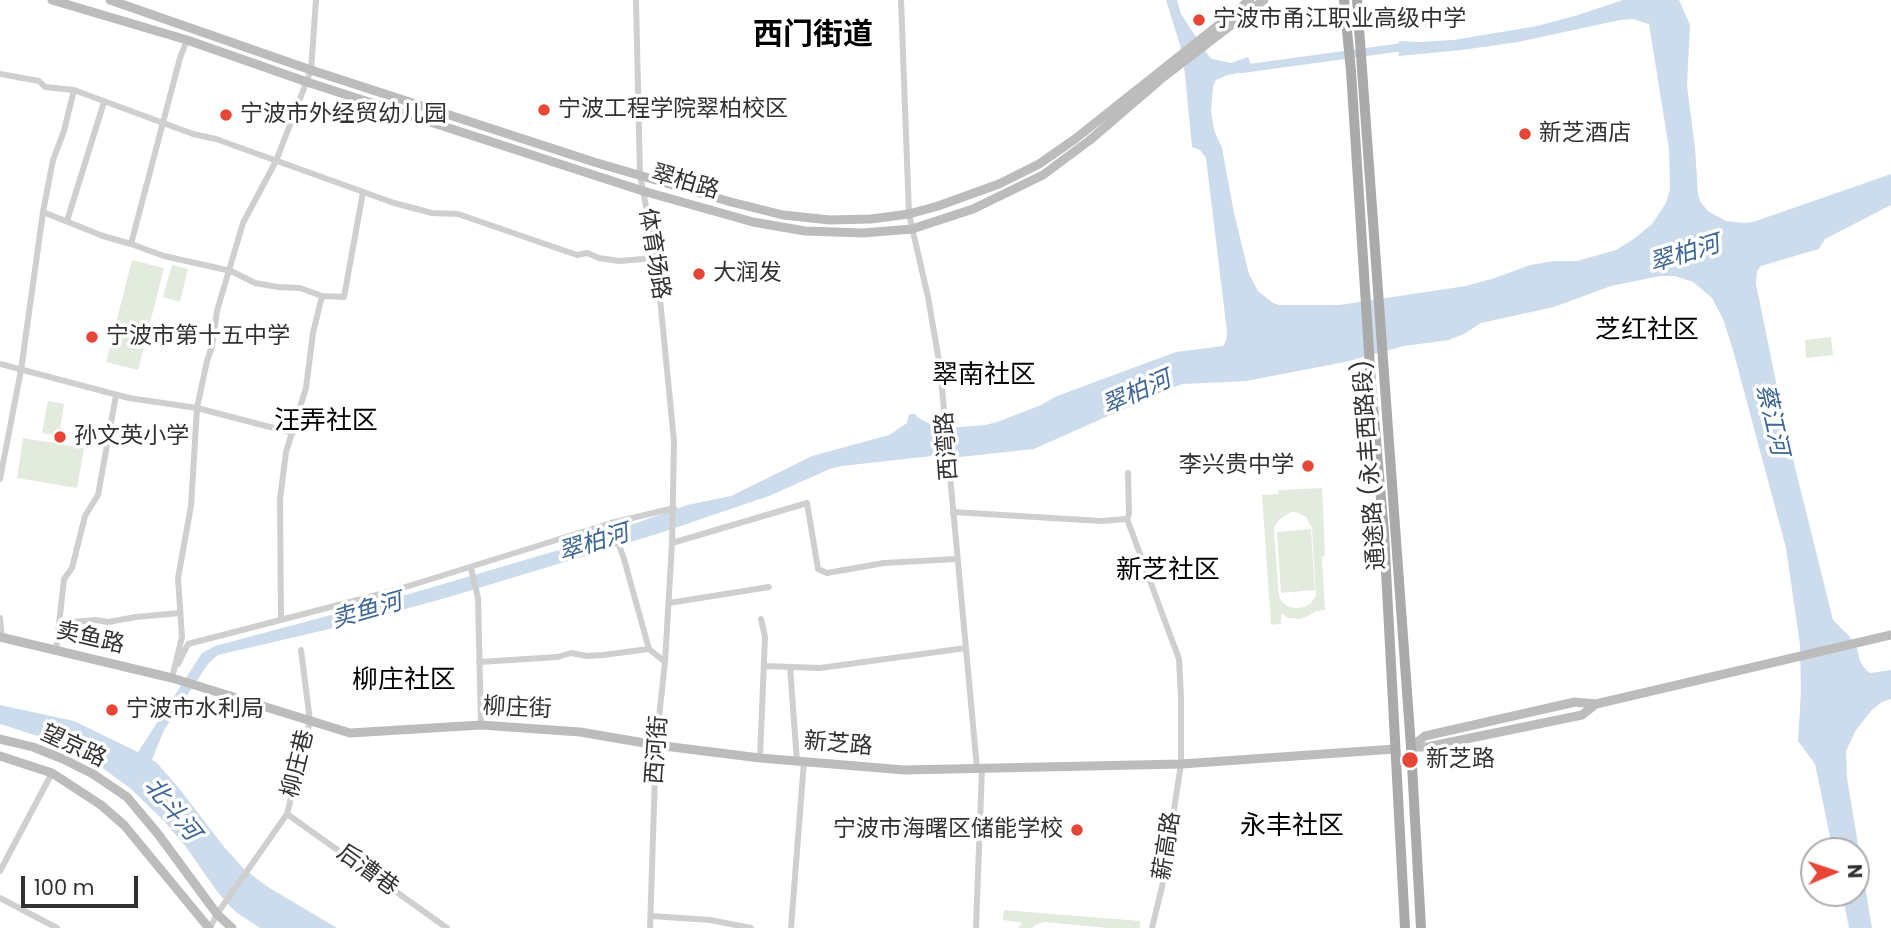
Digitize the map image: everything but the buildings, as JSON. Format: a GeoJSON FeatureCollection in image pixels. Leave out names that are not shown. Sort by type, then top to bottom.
{"type":"FeatureCollection","features":[{"type":"Feature","properties":{"kind":"main road","name":"翠柏路"},"geometry":{"type":"LineString","coordinates":[[52,0],[187,40],[306,82],[643,191],[753,222],[805,231],[863,233],[912,229],[973,209],[1043,175],[1090,140],[1161,75]]}},
{"type":"Feature","properties":{"kind":"main road","name":"翠柏路"},"geometry":{"type":"LineString","coordinates":[[110,0],[310,70],[594,162],[783,215],[830,220],[871,219],[909,214],[974,194],[1039,164],[1211,36],[1264,0]]}},
{"type":"Feature","properties":{"kind":"main road","name":"翠柏路"},"geometry":{"type":"LineString","coordinates":[[1211,36],[1250,0]]}},
{"type":"Feature","properties":{"kind":"main road","name":"通途路 (永丰西路段)"},"geometry":{"type":"LineString","coordinates":[[1344,0],[1347,31],[1356,70],[1378,297],[1411,747],[1421,928]]}},
{"type":"Feature","properties":{"kind":"main road","name":"通途路 (永丰西路段)"},"geometry":{"type":"LineString","coordinates":[[1357,0],[1359,28],[1356,70],[1366,299],[1384,533],[1405,928]]}},
{"type":"Feature","properties":{"kind":"main road"},"geometry":{"type":"LineString","coordinates":[[1411,747],[1425,736],[1575,702],[1595,704],[1891,635]]}},
{"type":"Feature","properties":{"kind":"main road","name":"卖鱼路"},"geometry":{"type":"LineString","coordinates":[[1,637],[172,678],[212,691]]}},
{"type":"Feature","properties":{"kind":"main road","name":"柳庄街"},"geometry":{"type":"LineString","coordinates":[[212,691],[350,733],[481,725],[580,732],[656,745]]}},
{"type":"Feature","properties":{"kind":"main road"},"geometry":{"type":"LineString","coordinates":[[1411,747],[1427,747],[1571,718],[1582,715],[1595,704]]}},
{"type":"Feature","properties":{"kind":"main road","name":"望京路"},"geometry":{"type":"LineString","coordinates":[[0,739],[33,747],[63,759],[93,774],[127,797],[218,914],[232,928]]}},
{"type":"Feature","properties":{"kind":"main road","name":"新芝路"},"geometry":{"type":"LineString","coordinates":[[656,745],[760,758],[905,770],[1181,764],[1395,750]]}},
{"type":"Feature","properties":{"kind":"main road","name":"望京路"},"geometry":{"type":"LineString","coordinates":[[0,756],[52,773],[101,805],[124,825],[209,928]]}},
{"type":"Feature","properties":{"kind":"street"},"geometry":{"type":"LineString","coordinates":[[172,678],[182,637],[178,578],[191,506],[197,408],[212,346],[217,311],[243,223],[276,160],[310,70],[316,0]]}},
{"type":"Feature","properties":{"kind":"street","name":"体育场路"},"geometry":{"type":"LineString","coordinates":[[636,0],[640,175],[656,258],[674,441],[672,542]]}},
{"type":"Feature","properties":{"kind":"street","name":"西湾路"},"geometry":{"type":"LineString","coordinates":[[901,0],[909,214],[934,329],[947,425],[957,559],[980,768],[976,928]]}},
{"type":"Feature","properties":{"kind":"street"},"geometry":{"type":"LineString","coordinates":[[131,244],[187,40]]}},
{"type":"Feature","properties":{"kind":"street"},"geometry":{"type":"LineString","coordinates":[[0,74],[38,81],[45,87],[74,90],[394,203],[432,213],[458,215],[577,255],[587,253],[619,261],[656,258]]}},
{"type":"Feature","properties":{"kind":"street"},"geometry":{"type":"LineString","coordinates":[[0,479],[21,370],[43,212],[53,160],[64,131],[74,90]]}},
{"type":"Feature","properties":{"kind":"street"},"geometry":{"type":"LineString","coordinates":[[67,221],[104,102]]}},
{"type":"Feature","properties":{"kind":"street"},"geometry":{"type":"LineString","coordinates":[[43,212],[164,256],[231,271],[255,283],[300,288],[322,296],[344,297],[363,192]]}},
{"type":"Feature","properties":{"kind":"street"},"geometry":{"type":"LineString","coordinates":[[281,619],[281,499],[286,452],[306,388],[313,333],[322,296]]}},
{"type":"Feature","properties":{"kind":"street"},"geometry":{"type":"LineString","coordinates":[[0,364],[116,395],[197,408],[293,433]]}},
{"type":"Feature","properties":{"kind":"street"},"geometry":{"type":"LineString","coordinates":[[57,651],[64,579],[72,568],[85,516],[98,495],[116,395]]}},
{"type":"Feature","properties":{"kind":"street"},"geometry":{"type":"LineString","coordinates":[[953,512],[1101,521],[1127,519],[1128,473]]}},
{"type":"Feature","properties":{"kind":"street"},"geometry":{"type":"LineString","coordinates":[[672,542],[807,503],[818,569],[827,573],[884,563],[957,559]]}},
{"type":"Feature","properties":{"kind":"street"},"geometry":{"type":"LineString","coordinates":[[172,678],[187,644],[472,569],[611,523],[674,508]]}},
{"type":"Feature","properties":{"kind":"street","name":"薪高路"},"geometry":{"type":"LineString","coordinates":[[1127,519],[1179,659],[1181,764],[1162,887],[1152,928]]}},
{"type":"Feature","properties":{"kind":"street"},"geometry":{"type":"LineString","coordinates":[[611,523],[649,649],[665,662]]}},
{"type":"Feature","properties":{"kind":"street","name":"西河街"},"geometry":{"type":"LineString","coordinates":[[650,928],[656,745],[665,662],[672,542]]}},
{"type":"Feature","properties":{"kind":"street"},"geometry":{"type":"LineString","coordinates":[[472,569],[478,598],[481,725]]}},
{"type":"Feature","properties":{"kind":"street"},"geometry":{"type":"LineString","coordinates":[[668,603],[769,587]]}},
{"type":"Feature","properties":{"kind":"street"},"geometry":{"type":"LineString","coordinates":[[60,623],[96,620],[108,622],[180,613]]}},
{"type":"Feature","properties":{"kind":"street"},"geometry":{"type":"LineString","coordinates":[[0,618],[1,637]]}},
{"type":"Feature","properties":{"kind":"street"},"geometry":{"type":"LineString","coordinates":[[760,758],[765,666],[765,637],[761,619]]}},
{"type":"Feature","properties":{"kind":"street"},"geometry":{"type":"LineString","coordinates":[[765,666],[832,666],[966,648]]}},
{"type":"Feature","properties":{"kind":"street"},"geometry":{"type":"LineString","coordinates":[[480,662],[558,657],[571,653],[603,655],[649,649]]}},
{"type":"Feature","properties":{"kind":"street","name":"柳庄巷"},"geometry":{"type":"LineString","coordinates":[[209,928],[287,814],[310,721],[301,650]]}},
{"type":"Feature","properties":{"kind":"street"},"geometry":{"type":"LineString","coordinates":[[790,667],[801,761],[791,928]]}},
{"type":"Feature","properties":{"kind":"street"},"geometry":{"type":"LineString","coordinates":[[0,871],[52,773]]}},
{"type":"Feature","properties":{"kind":"street","name":"后漕巷"},"geometry":{"type":"LineString","coordinates":[[287,814],[447,928]]}},
{"type":"Feature","properties":{"kind":"street"},"geometry":{"type":"LineString","coordinates":[[0,898],[57,928]]}},
{"type":"Feature","properties":{"kind":"street"},"geometry":{"type":"LineString","coordinates":[[651,916],[687,917],[751,928]]}},
{"type":"Feature","properties":{"kind":"shaded area"},"geometry":{"type":"Polygon","coordinates":[[[132,260],[164,268],[138,370],[106,362],[132,260]]]}},
{"type":"Feature","properties":{"kind":"shaded area"},"geometry":{"type":"Polygon","coordinates":[[[172,265],[188,269],[180,302],[163,297],[172,265]]]}},
{"type":"Feature","properties":{"kind":"shaded area"},"geometry":{"type":"Polygon","coordinates":[[[1831,337],[1833,355],[1806,358],[1805,340],[1831,337]]]}},
{"type":"Feature","properties":{"kind":"shaded area"},"geometry":{"type":"Polygon","coordinates":[[[48,401],[64,404],[59,436],[42,433],[48,401]]]}},
{"type":"Feature","properties":{"kind":"shaded area"},"geometry":{"type":"Polygon","coordinates":[[[23,438],[84,448],[77,488],[17,478],[23,438]]]}},
{"type":"Feature","properties":{"kind":"shaded area"},"geometry":{"type":"Polygon","coordinates":[[[1322,488],[1325,610],[1316,611],[1300,619],[1288,618],[1281,613],[1281,624],[1271,625],[1262,495],[1278,494],[1278,490],[1322,488]],[[1296,512],[1280,519],[1274,532],[1279,596],[1289,607],[1297,608],[1311,603],[1316,595],[1312,528],[1306,517],[1296,512]]]}},
{"type":"Feature","properties":{"kind":"shaded area"},"geometry":{"type":"Polygon","coordinates":[[[1311,529],[1315,590],[1281,593],[1277,532],[1311,529]]]}},
{"type":"Feature","properties":{"kind":"shaded area"},"geometry":{"type":"Polygon","coordinates":[[[1004,910],[1140,921],[1140,928],[1045,922],[1032,928],[1018,928],[1023,923],[1003,920],[1004,910]]]}},
{"type":"Feature","properties":{"kind":"water"},"geometry":{"type":"Polygon","coordinates":[[[1166,0],[1177,0],[1181,14],[1212,59],[1231,63],[1248,57],[1253,70],[1216,80],[1211,111],[1214,130],[1222,148],[1249,274],[1258,291],[1279,305],[1339,305],[1466,286],[1530,265],[1577,261],[1616,250],[1635,238],[1652,224],[1666,203],[1670,189],[1669,149],[1649,24],[1633,19],[1620,20],[1518,42],[1399,56],[1399,41],[1453,40],[1537,26],[1623,0],[1679,0],[1690,25],[1687,86],[1698,194],[1708,211],[1726,221],[1753,222],[1891,174],[1891,205],[1825,239],[1819,249],[1761,266],[1757,271],[1756,284],[1786,431],[1833,620],[1857,648],[1860,661],[1866,670],[1870,673],[1891,670],[1891,699],[1872,710],[1856,730],[1846,751],[1847,778],[1857,837],[1830,837],[1815,764],[1798,741],[1800,645],[1786,548],[1723,319],[1712,298],[1693,282],[1675,276],[1660,276],[1611,286],[1554,307],[1481,323],[1449,340],[1404,346],[1345,362],[1246,381],[1183,384],[1034,449],[960,457],[932,456],[830,469],[769,496],[657,534],[449,597],[351,624],[218,655],[208,664],[164,730],[152,760],[178,787],[244,869],[268,887],[337,928],[260,928],[228,904],[165,822],[131,789],[74,751],[0,724],[0,705],[74,721],[138,752],[202,653],[215,646],[409,594],[569,547],[687,505],[731,496],[812,456],[889,435],[907,423],[909,414],[915,414],[930,424],[948,428],[985,425],[1176,352],[1223,346],[1227,332],[1206,158],[1200,150],[1192,147],[1180,45],[1166,0]]]}},
{"type":"Feature","properties":{"kind":"water"},"geometry":{"type":"Polygon","coordinates":[[[1845,907],[1868,907],[1872,928],[1849,928],[1845,907]]]}},
{"type":"Feature","properties":{"kind":"waterway"},"geometry":{"type":"LineString","coordinates":[[1242,69],[1410,46]]}},
{"type":"Feature","properties":{"kind":"place","name":"宁波市甬江职业高级中学"},"geometry":{"type":"Point","coordinates":[1199,20]}},
{"type":"Feature","properties":{"kind":"place","name":"宁波工程学院翠柏校区"},"geometry":{"type":"Point","coordinates":[544,110]}},
{"type":"Feature","properties":{"kind":"place","name":"宁波市外经贸幼儿园"},"geometry":{"type":"Point","coordinates":[226,115]}},
{"type":"Feature","properties":{"kind":"place","name":"新芝酒店"},"geometry":{"type":"Point","coordinates":[1525,134]}},
{"type":"Feature","properties":{"kind":"place","name":"大润发"},"geometry":{"type":"Point","coordinates":[699,274]}},
{"type":"Feature","properties":{"kind":"place","name":"宁波市第十五中学"},"geometry":{"type":"Point","coordinates":[92,337]}},
{"type":"Feature","properties":{"kind":"place","name":"孙文英小学"},"geometry":{"type":"Point","coordinates":[60,437]}},
{"type":"Feature","properties":{"kind":"place","name":"李兴贵中学"},"geometry":{"type":"Point","coordinates":[1308,466]}},
{"type":"Feature","properties":{"kind":"place","name":"宁波市水利局"},"geometry":{"type":"Point","coordinates":[112,710]}},
{"type":"Feature","properties":{"kind":"place","name":"新芝路"},"geometry":{"type":"Point","coordinates":[1410,760]}},
{"type":"Feature","properties":{"kind":"place","name":"宁波市海曙区储能学校"},"geometry":{"type":"Point","coordinates":[1077,830]}},
{"type":"Feature","properties":{"kind":"district","name":"西门街道"},"geometry":{"type":"Point","coordinates":[813,36]}},
{"type":"Feature","properties":{"kind":"district","name":"芝红社区"},"geometry":{"type":"Point","coordinates":[1647,331]}},
{"type":"Feature","properties":{"kind":"district","name":"翠南社区"},"geometry":{"type":"Point","coordinates":[984,376]}},
{"type":"Feature","properties":{"kind":"district","name":"汪弄社区"},"geometry":{"type":"Point","coordinates":[326,422]}},
{"type":"Feature","properties":{"kind":"district","name":"新芝社区"},"geometry":{"type":"Point","coordinates":[1168,571]}},
{"type":"Feature","properties":{"kind":"district","name":"柳庄社区"},"geometry":{"type":"Point","coordinates":[404,681]}},
{"type":"Feature","properties":{"kind":"district","name":"永丰社区"},"geometry":{"type":"Point","coordinates":[1292,827]}},
{"type":"Feature","properties":{"kind":"water label","name":"翠柏河"},"geometry":{"type":"Point","coordinates":[1685,255]}},
{"type":"Feature","properties":{"kind":"water label","name":"翠柏河"},"geometry":{"type":"Point","coordinates":[1137,394]}},
{"type":"Feature","properties":{"kind":"water label","name":"蔡江河"},"geometry":{"type":"Point","coordinates":[1771,420]}},
{"type":"Feature","properties":{"kind":"water label","name":"翠柏河"},"geometry":{"type":"Point","coordinates":[594,544]}},
{"type":"Feature","properties":{"kind":"water label","name":"卖鱼河"},"geometry":{"type":"Point","coordinates":[367,612]}},
{"type":"Feature","properties":{"kind":"water label","name":"北斗河"},"geometry":{"type":"Point","coordinates":[171,810]}}]}
